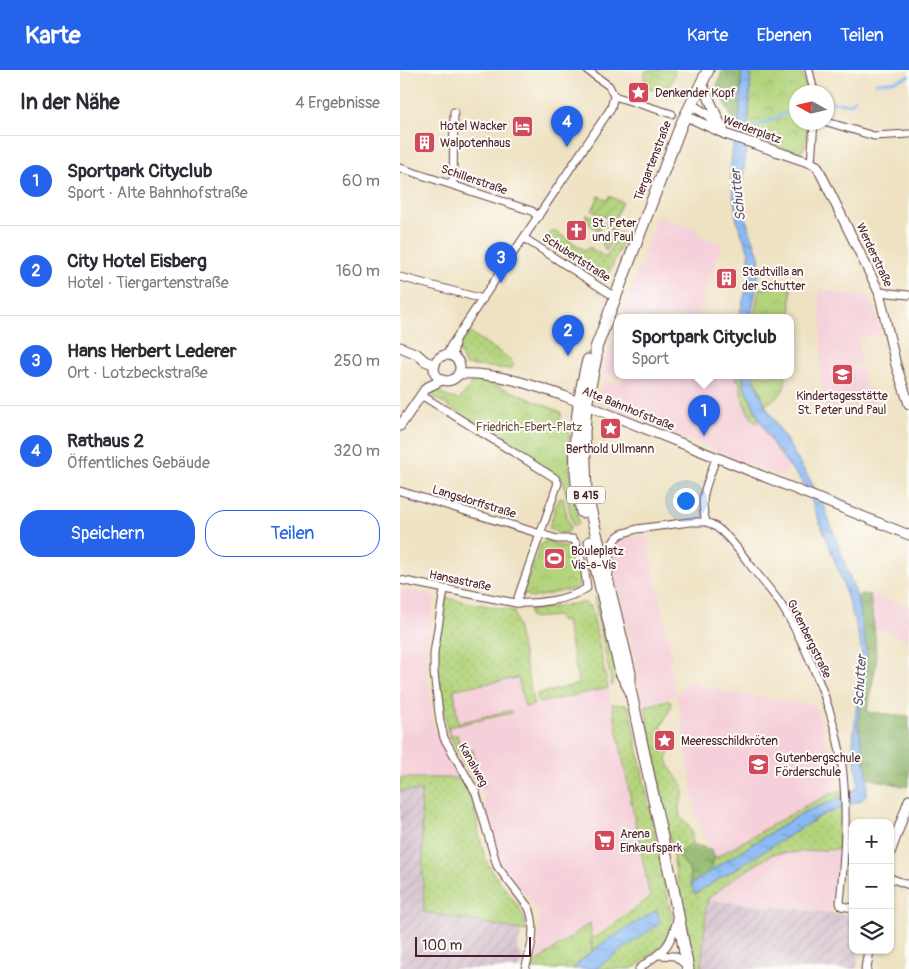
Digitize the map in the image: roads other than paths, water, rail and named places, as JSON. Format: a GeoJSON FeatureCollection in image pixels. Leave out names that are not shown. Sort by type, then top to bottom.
{"type":"FeatureCollection","features":[{"type":"Feature","properties":{"kind":"main road","name":"Tiergartenstraße"},"geometry":{"type":"LineString","coordinates":[[582,404],[596,357],[596,348],[615,297],[686,116],[708,70]]}},
{"type":"Feature","properties":{"kind":"main road","name":"B 415"},"geometry":{"type":"LineString","coordinates":[[582,404],[586,492],[630,672],[630,689],[688,968]]}},
{"type":"Feature","properties":{"kind":"main road","name":"B 415"},"geometry":{"type":"LineString","coordinates":[[582,404],[575,426],[575,459],[579,498],[621,673],[630,689]]}},
{"type":"Feature","properties":{"kind":"street"},"geometry":{"type":"LineString","coordinates":[[400,426],[610,108],[614,96],[609,86],[586,70]]}},
{"type":"Feature","properties":{"kind":"street"},"geometry":{"type":"LineString","coordinates":[[809,70],[812,85]]}},
{"type":"Feature","properties":{"kind":"street"},"geometry":{"type":"LineString","coordinates":[[702,83],[729,136]]}},
{"type":"Feature","properties":{"kind":"street"},"geometry":{"type":"LineString","coordinates":[[614,96],[672,114]]}},
{"type":"Feature","properties":{"kind":"street"},"geometry":{"type":"LineString","coordinates":[[692,105],[708,116],[729,136]]}},
{"type":"Feature","properties":{"kind":"street"},"geometry":{"type":"LineString","coordinates":[[453,184],[454,112]]}},
{"type":"Feature","properties":{"kind":"street","name":"Werderplatz"},"geometry":{"type":"LineString","coordinates":[[686,116],[729,136],[811,163]]}},
{"type":"Feature","properties":{"kind":"street"},"geometry":{"type":"LineString","coordinates":[[834,124],[874,136],[909,134]]}},
{"type":"Feature","properties":{"kind":"street"},"geometry":{"type":"LineString","coordinates":[[811,163],[813,130]]}},
{"type":"Feature","properties":{"kind":"street","name":"Werderstraße"},"geometry":{"type":"LineString","coordinates":[[811,163],[820,170],[879,292],[896,365],[909,404]]}},
{"type":"Feature","properties":{"kind":"street","name":"Schillerstraße"},"geometry":{"type":"LineString","coordinates":[[400,168],[532,211],[538,216]]}},
{"type":"Feature","properties":{"kind":"street","name":"Schubertstraße"},"geometry":{"type":"LineString","coordinates":[[524,238],[615,297]]}},
{"type":"Feature","properties":{"kind":"street"},"geometry":{"type":"LineString","coordinates":[[400,277],[483,299]]}},
{"type":"Feature","properties":{"kind":"street"},"geometry":{"type":"LineString","coordinates":[[879,292],[909,296]]}},
{"type":"Feature","properties":{"kind":"street"},"geometry":{"type":"LineString","coordinates":[[400,347],[417,354],[428,355],[442,365],[459,370]]}},
{"type":"Feature","properties":{"kind":"street","name":"Alte Bahnhofstraße"},"geometry":{"type":"LineString","coordinates":[[442,365],[453,379],[459,370],[525,382],[909,535]]}},
{"type":"Feature","properties":{"kind":"street"},"geometry":{"type":"LineString","coordinates":[[424,391],[555,478],[558,483],[516,603]]}},
{"type":"Feature","properties":{"kind":"street"},"geometry":{"type":"LineString","coordinates":[[608,581],[610,547],[621,534],[637,529],[690,522],[706,522],[702,510],[702,499],[716,458]]}},
{"type":"Feature","properties":{"kind":"street","name":"Langsdorffstraße"},"geometry":{"type":"LineString","coordinates":[[400,491],[541,534]]}},
{"type":"Feature","properties":{"kind":"street","name":"Gutenbergstraße"},"geometry":{"type":"LineString","coordinates":[[706,522],[715,527],[740,551],[779,603],[792,624],[823,692],[839,747],[844,794],[845,856],[840,903],[841,906],[849,907]]}},
{"type":"Feature","properties":{"kind":"street","name":"Hansastraße"},"geometry":{"type":"LineString","coordinates":[[400,580],[516,603],[532,603],[574,596],[587,588],[585,573],[573,539],[557,539],[541,534]]}},
{"type":"Feature","properties":{"kind":"street","name":"Kanalweg"},"geometry":{"type":"LineString","coordinates":[[444,590],[434,653],[434,673],[440,721],[444,738],[476,792],[497,866],[529,908],[532,916],[534,931],[525,969]]}},
{"type":"Feature","properties":{"kind":"street"},"geometry":{"type":"LineString","coordinates":[[894,842],[909,800]]}},
{"type":"Feature","properties":{"kind":"street"},"geometry":{"type":"LineString","coordinates":[[894,879],[909,884]]}},
{"type":"Feature","properties":{"kind":"street"},"geometry":{"type":"LineString","coordinates":[[639,969],[667,946],[673,935],[678,914]]}},
{"type":"Feature","properties":{"kind":"street"},"geometry":{"type":"LineString","coordinates":[[866,969],[868,954]]}},
{"type":"Feature","properties":{"kind":"street","name":"B 415"},"geometry":{"type":"LineString","coordinates":[[658,955],[675,956],[688,968]]}},
{"type":"Feature","properties":{"kind":"water","name":"Schutter"},"geometry":{"type":"Polygon","coordinates":[[[742,70],[751,70],[748,136],[742,183],[746,220],[759,256],[760,267],[752,314],[740,314],[749,277],[749,252],[737,222],[730,171],[733,146],[739,129],[742,70]]]}},
{"type":"Feature","properties":{"kind":"water","name":"Schutter"},"geometry":{"type":"Polygon","coordinates":[[[743,379],[754,379],[765,405],[813,485],[825,509],[857,597],[867,654],[858,725],[868,778],[866,796],[861,801],[822,815],[695,894],[691,885],[713,869],[804,812],[841,798],[857,788],[858,784],[853,742],[862,652],[856,625],[838,569],[806,487],[776,449],[745,388],[743,379]]]}},
{"type":"Feature","properties":{"kind":"water"},"geometry":{"type":"Polygon","coordinates":[[[657,910],[660,923],[595,969],[573,969],[602,944],[657,910]]]}},
{"type":"Feature","properties":{"kind":"waterway"},"geometry":{"type":"LineString","coordinates":[[876,83],[894,81],[909,76]]}},
{"type":"Feature","properties":{"kind":"waterway"},"geometry":{"type":"LineString","coordinates":[[834,103],[851,104],[855,99]]}},
{"type":"Feature","properties":{"kind":"waterway"},"geometry":{"type":"LineString","coordinates":[[746,132],[789,112]]}},
{"type":"Feature","properties":{"kind":"place","name":"Denkender Kopf"},"geometry":{"type":"Point","coordinates":[639,93]}},
{"type":"Feature","properties":{"kind":"place","name":"Hotel Wacker"},"geometry":{"type":"Point","coordinates":[523,126]}},
{"type":"Feature","properties":{"kind":"place","name":"Walpotenhaus"},"geometry":{"type":"Point","coordinates":[424,143]}},
{"type":"Feature","properties":{"kind":"place","name":"Rathaus 2"},"geometry":{"type":"Point","coordinates":[567,147]}},
{"type":"Feature","properties":{"kind":"place","name":"St. Peter und Paul"},"geometry":{"type":"Point","coordinates":[576,230]}},
{"type":"Feature","properties":{"kind":"place","name":"Stadtvilla an der Schutter"},"geometry":{"type":"Point","coordinates":[726,279]}},
{"type":"Feature","properties":{"kind":"place","name":"Hans Herbert Lederer"},"geometry":{"type":"Point","coordinates":[501,283]}},
{"type":"Feature","properties":{"kind":"place","name":"City Hotel Eisberg"},"geometry":{"type":"Point","coordinates":[568,356]}},
{"type":"Feature","properties":{"kind":"place","name":"Kindertagesstätte St. Peter und Paul"},"geometry":{"type":"Point","coordinates":[842,375]}},
{"type":"Feature","properties":{"kind":"place","name":"Berthold Ullmann"},"geometry":{"type":"Point","coordinates":[610,428]}},
{"type":"Feature","properties":{"kind":"place","name":"Sportpark Cityclub"},"geometry":{"type":"Point","coordinates":[704,436]}},
{"type":"Feature","properties":{"kind":"place","name":"Bouleplatz Vis-a-Vis"},"geometry":{"type":"Point","coordinates":[555,558]}},
{"type":"Feature","properties":{"kind":"place","name":"Meeresschildkröten"},"geometry":{"type":"Point","coordinates":[665,741]}},
{"type":"Feature","properties":{"kind":"place","name":"Gutenbergschule Förderschule"},"geometry":{"type":"Point","coordinates":[759,765]}},
{"type":"Feature","properties":{"kind":"place","name":"Arena Einkaufspark"},"geometry":{"type":"Point","coordinates":[604,841]}},
{"type":"Feature","properties":{"kind":"park label","name":"Friedrich-Ebert-Platz"},"geometry":{"type":"Point","coordinates":[529,427]}}]}
